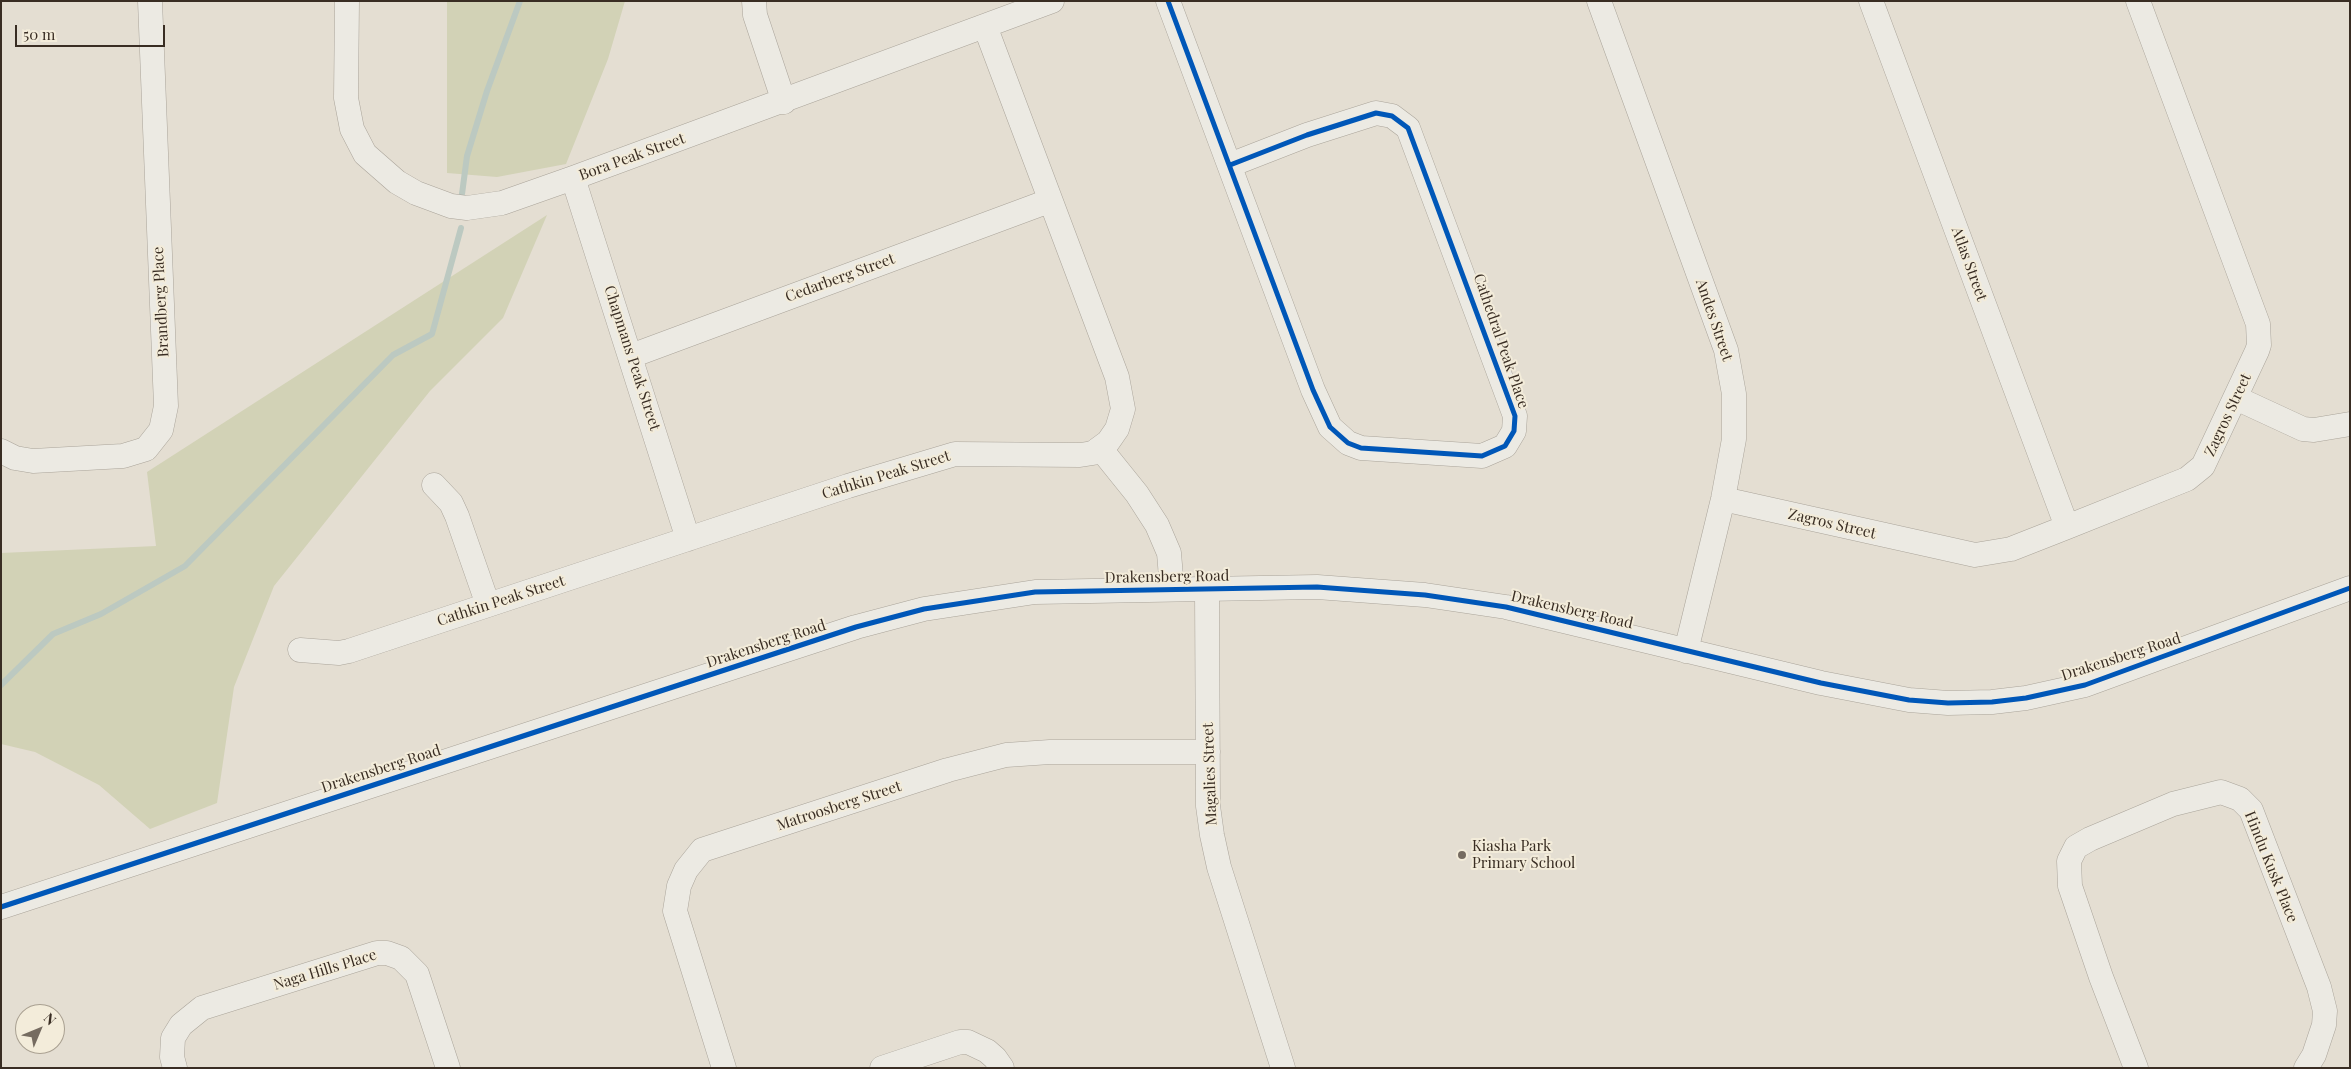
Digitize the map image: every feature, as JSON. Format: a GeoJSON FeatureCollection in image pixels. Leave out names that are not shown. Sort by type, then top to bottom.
{"type":"FeatureCollection","features":[{"type":"Feature","properties":{"kind":"street","name":"Brandberg Place"},"geometry":{"type":"LineString","coordinates":[[1,451],[15,458],[33,461],[123,456],[146,449],[161,430],[166,406],[150,1]]}},
{"type":"Feature","properties":{"kind":"street","name":"Bora Peak Street"},"geometry":{"type":"LineString","coordinates":[[347,1],[346,98],[352,129],[365,154],[398,182],[434,201],[467,208],[502,203],[574,178],[784,102],[1052,1]]}},
{"type":"Feature","properties":{"kind":"street"},"geometry":{"type":"LineString","coordinates":[[754,1],[755,15],[784,102]]}},
{"type":"Feature","properties":{"kind":"street","name":"Cathedral Peak Place"},"geometry":{"type":"LineString","coordinates":[[1168,1],[1313,390],[1330,427],[1348,443],[1361,448],[1482,456],[1505,446],[1514,431],[1515,416],[1408,128],[1392,116],[1376,113],[1307,135],[1230,165]]}},
{"type":"Feature","properties":{"kind":"street","name":"Andes Street"},"geometry":{"type":"LineString","coordinates":[[1599,1],[1726,350],[1734,394],[1734,439],[1723,499],[1686,651]]}},
{"type":"Feature","properties":{"kind":"street","name":"Atlas Street"},"geometry":{"type":"LineString","coordinates":[[1871,1],[2067,527]]}},
{"type":"Feature","properties":{"kind":"street","name":"Zagros Street"},"geometry":{"type":"LineString","coordinates":[[1723,499],[1975,555],[2011,549],[2187,479],[2197,473],[2208,458],[2259,345],[2257,317],[2138,1]]}},
{"type":"Feature","properties":{"kind":"street"},"geometry":{"type":"LineString","coordinates":[[985,26],[1049,201],[1117,377],[1124,402],[1122,418],[1114,435],[1100,448],[1137,494],[1157,525],[1169,553],[1172,589]]}},
{"type":"Feature","properties":{"kind":"street","name":"Chapmans Peak Street"},"geometry":{"type":"LineString","coordinates":[[574,178],[688,539]]}},
{"type":"Feature","properties":{"kind":"street","name":"Cedarberg Street"},"geometry":{"type":"LineString","coordinates":[[631,356],[1049,201]]}},
{"type":"Feature","properties":{"kind":"street"},"geometry":{"type":"LineString","coordinates":[[2236,398],[2303,429],[2314,430],[2350,424]]}},
{"type":"Feature","properties":{"kind":"street","name":"Cathkin Peak Street"},"geometry":{"type":"LineString","coordinates":[[300,650],[340,653],[349,651],[848,486],[956,454],[1080,454],[1093,453],[1100,448]]}},
{"type":"Feature","properties":{"kind":"street"},"geometry":{"type":"LineString","coordinates":[[434,485],[451,503],[457,516],[488,605]]}},
{"type":"Feature","properties":{"kind":"street","name":"Drakensberg Road"},"geometry":{"type":"LineString","coordinates":[[1,907],[847,630],[924,609],[1035,592],[1317,587],[1425,595],[1506,607],[1821,684],[1910,700],[1992,702],[2085,686],[2350,588]]}},
{"type":"Feature","properties":{"kind":"street","name":"Magalies Street"},"geometry":{"type":"LineString","coordinates":[[1207,589],[1208,806],[1218,867],[1282,1068]]}},
{"type":"Feature","properties":{"kind":"street","name":"Matroosberg Street"},"geometry":{"type":"LineString","coordinates":[[724,1068],[675,911],[679,886],[686,870],[702,850],[948,770],[1006,755],[1050,752],[1208,752]]}},
{"type":"Feature","properties":{"kind":"street","name":"Hindu Kusk Place"},"geometry":{"type":"LineString","coordinates":[[2136,1068],[2101,977],[2070,886],[2069,861],[2076,847],[2090,839],[2173,804],[2221,792],[2240,799],[2251,810],[2319,987],[2325,1011],[2324,1025],[2314,1055],[2306,1068]]}},
{"type":"Feature","properties":{"kind":"street","name":"Naga Hills Place"},"geometry":{"type":"LineString","coordinates":[[175,1068],[172,1057],[173,1038],[181,1025],[202,1008],[377,953],[387,953],[402,958],[417,974],[448,1068]]}},
{"type":"Feature","properties":{"kind":"street"},"geometry":{"type":"LineString","coordinates":[[882,1068],[960,1042],[968,1042],[987,1051],[1002,1068]]}},
{"type":"Feature","properties":{"kind":"green space"},"geometry":{"type":"Polygon","coordinates":[[[447,1],[625,1],[608,59],[566,164],[497,177],[447,173],[447,1]]]}},
{"type":"Feature","properties":{"kind":"green space"},"geometry":{"type":"Polygon","coordinates":[[[547,215],[503,318],[430,391],[274,586],[234,687],[217,803],[150,829],[99,785],[35,752],[1,744],[1,553],[156,546],[147,472],[547,215]]]}},
{"type":"Feature","properties":{"kind":"waterway"},"geometry":{"type":"LineString","coordinates":[[462,194],[467,156],[487,91],[520,1]]}},
{"type":"Feature","properties":{"kind":"waterway"},"geometry":{"type":"LineString","coordinates":[[1,685],[53,634],[101,614],[185,566],[393,355],[432,334],[461,228]]}},
{"type":"Feature","properties":{"kind":"cycle path"},"geometry":{"type":"LineString","coordinates":[[1168,1],[1313,390],[1330,427],[1348,443],[1361,448],[1482,456],[1505,446],[1514,431],[1515,416],[1408,128],[1392,116],[1376,113],[1307,135],[1230,165]]}},
{"type":"Feature","properties":{"kind":"cycle path"},"geometry":{"type":"LineString","coordinates":[[1,907],[856,627],[924,609],[1035,592],[1317,587],[1425,595],[1506,607],[1821,683],[1909,700],[1948,703],[1992,702],[2026,698],[2085,685],[2350,588]]}},
{"type":"Feature","properties":{"kind":"place","name":"Kiasha Park Primary School"},"geometry":{"type":"Point","coordinates":[1462,855]}}]}
